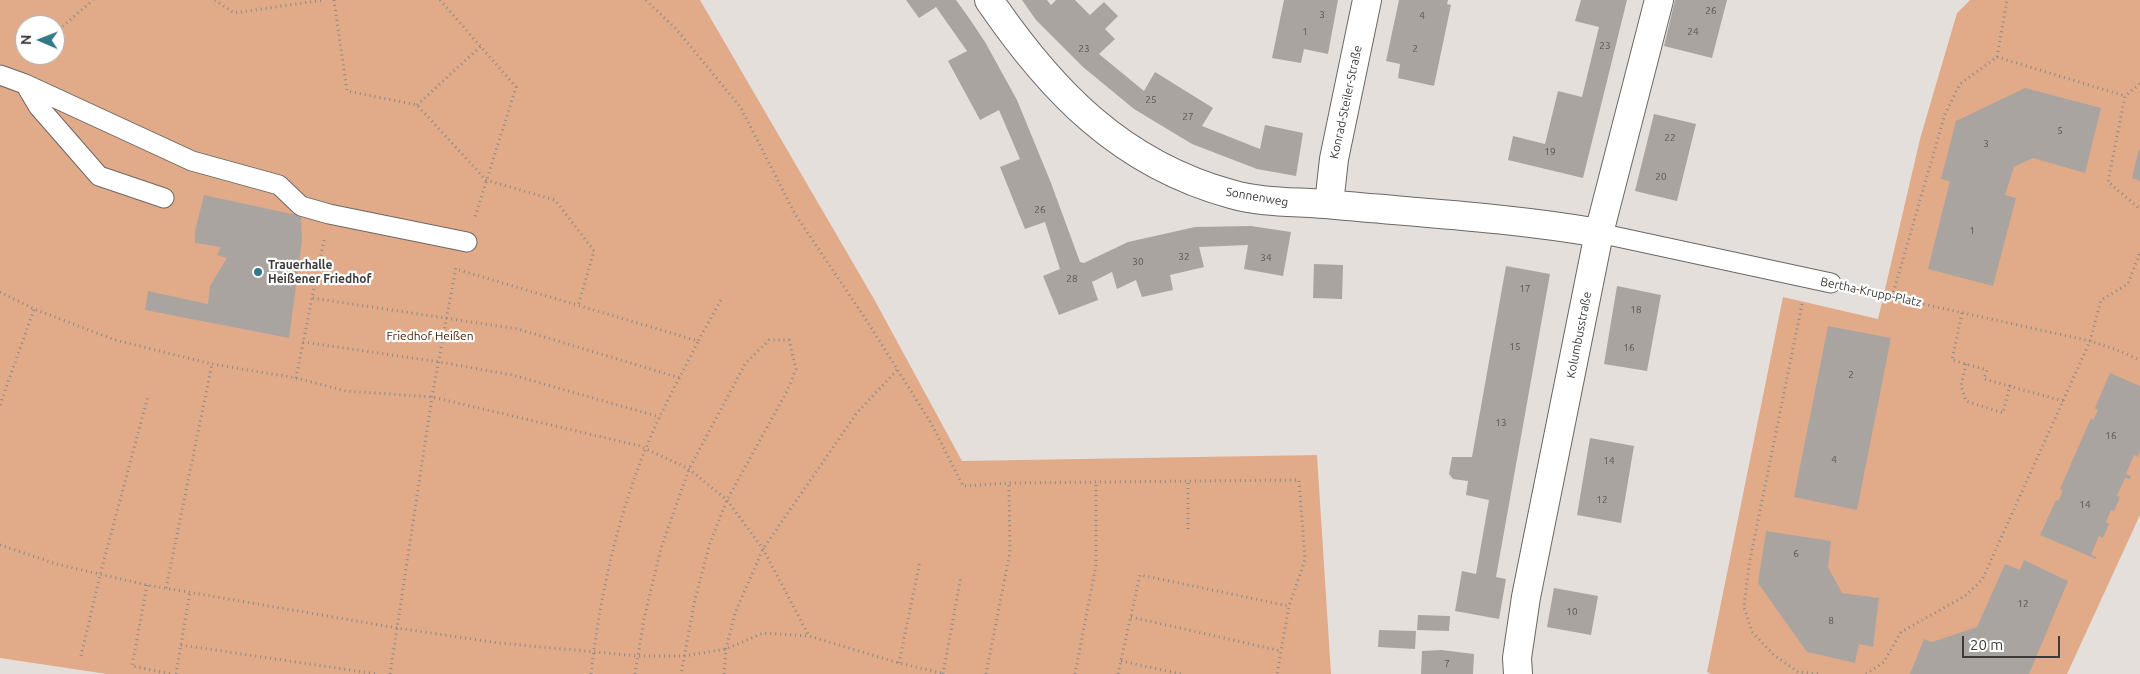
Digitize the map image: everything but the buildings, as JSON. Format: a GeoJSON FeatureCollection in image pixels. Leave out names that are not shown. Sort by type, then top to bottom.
{"type":"FeatureCollection","features":[{"type":"Feature","properties":{"kind":"street","name":"Sonnenweg"},"geometry":{"type":"LineString","coordinates":[[989,0],[1012,35],[1058,90],[1110,137],[1146,160],[1197,183],[1232,195],[1280,203],[1329,204],[1558,226],[1599,233]]}},
{"type":"Feature","properties":{"kind":"street","name":"Konrad-Steiler-Straße"},"geometry":{"type":"LineString","coordinates":[[1329,204],[1334,159],[1367,0]]}},
{"type":"Feature","properties":{"kind":"street","name":"Kolumbusstraße"},"geometry":{"type":"LineString","coordinates":[[1518,674],[1517,658],[1526,597],[1599,233],[1659,0]]}},
{"type":"Feature","properties":{"kind":"lane"},"geometry":{"type":"LineString","coordinates":[[0,75],[25,84],[192,161],[279,185],[301,206],[329,214],[467,242]]}},
{"type":"Feature","properties":{"kind":"lane"},"geometry":{"type":"LineString","coordinates":[[25,84],[38,106],[99,176],[164,198]]}},
{"type":"Feature","properties":{"kind":"lane","name":"Bertha-Krupp-Platz"},"geometry":{"type":"LineString","coordinates":[[1599,233],[1831,283]]}},
{"type":"Feature","properties":{"kind":"path"},"geometry":{"type":"LineString","coordinates":[[65,24],[93,0]]}},
{"type":"Feature","properties":{"kind":"path"},"geometry":{"type":"LineString","coordinates":[[215,0],[234,13],[323,0]]}},
{"type":"Feature","properties":{"kind":"path"},"geometry":{"type":"LineString","coordinates":[[334,0],[347,91],[417,105],[486,180],[555,200],[594,251],[578,306]]}},
{"type":"Feature","properties":{"kind":"path"},"geometry":{"type":"LineString","coordinates":[[390,674],[432,397],[456,269],[467,242],[516,87],[440,0]]}},
{"type":"Feature","properties":{"kind":"path"},"geometry":{"type":"LineString","coordinates":[[646,0],[677,30],[741,108],[795,214],[865,318],[931,423],[963,486],[1009,483],[1299,480],[1305,560],[1289,606],[1277,674]]}},
{"type":"Feature","properties":{"kind":"path"},"geometry":{"type":"LineString","coordinates":[[1892,297],[1945,114],[1960,84],[1997,56],[2007,0]]}},
{"type":"Feature","properties":{"kind":"path"},"geometry":{"type":"LineString","coordinates":[[417,105],[481,46]]}},
{"type":"Feature","properties":{"kind":"path"},"geometry":{"type":"LineString","coordinates":[[1997,56],[2125,96]]}},
{"type":"Feature","properties":{"kind":"path"},"geometry":{"type":"LineString","coordinates":[[2140,84],[2125,96],[2108,182],[2140,209]]}},
{"type":"Feature","properties":{"kind":"path"},"geometry":{"type":"LineString","coordinates":[[296,378],[329,214]]}},
{"type":"Feature","properties":{"kind":"path"},"geometry":{"type":"LineString","coordinates":[[1866,674],[1884,662],[1901,632],[1965,596],[1982,580],[2090,341],[2101,300],[2128,284],[2140,252]]}},
{"type":"Feature","properties":{"kind":"path"},"geometry":{"type":"LineString","coordinates":[[456,269],[698,341]]}},
{"type":"Feature","properties":{"kind":"path"},"geometry":{"type":"LineString","coordinates":[[1807,279],[1749,565],[1744,607],[1752,632],[1774,655],[1798,672],[1821,674]]}},
{"type":"Feature","properties":{"kind":"path","name":"Bertha-Krupp-Platz"},"geometry":{"type":"LineString","coordinates":[[1831,283],[2090,341],[2140,360]]}},
{"type":"Feature","properties":{"kind":"path"},"geometry":{"type":"LineString","coordinates":[[0,292],[34,309],[115,340],[212,364],[296,378],[346,391],[432,397],[640,446],[689,469],[727,500],[763,549],[809,636]]}},
{"type":"Feature","properties":{"kind":"path"},"geometry":{"type":"LineString","coordinates":[[312,298],[518,329],[680,378]]}},
{"type":"Feature","properties":{"kind":"path"},"geometry":{"type":"LineString","coordinates":[[592,674],[605,584],[621,521],[646,449],[660,416],[721,300]]}},
{"type":"Feature","properties":{"kind":"path"},"geometry":{"type":"LineString","coordinates":[[0,405],[34,309]]}},
{"type":"Feature","properties":{"kind":"path"},"geometry":{"type":"LineString","coordinates":[[1962,313],[1952,360],[1987,370],[1984,379],[2063,401]]}},
{"type":"Feature","properties":{"kind":"path"},"geometry":{"type":"LineString","coordinates":[[635,674],[644,619],[661,548],[689,469],[745,364],[769,340],[788,340],[796,369],[787,391],[727,500],[710,543],[694,599],[681,674]]}},
{"type":"Feature","properties":{"kind":"path"},"geometry":{"type":"LineString","coordinates":[[303,342],[440,362],[512,375],[660,416]]}},
{"type":"Feature","properties":{"kind":"path"},"geometry":{"type":"LineString","coordinates":[[166,588],[212,364]]}},
{"type":"Feature","properties":{"kind":"path"},"geometry":{"type":"LineString","coordinates":[[1966,364],[1961,386],[1966,401],[2003,413],[2010,385]]}},
{"type":"Feature","properties":{"kind":"path"},"geometry":{"type":"LineString","coordinates":[[724,674],[726,649],[735,613],[763,549],[856,414],[897,370]]}},
{"type":"Feature","properties":{"kind":"path"},"geometry":{"type":"LineString","coordinates":[[81,656],[100,574],[148,396]]}},
{"type":"Feature","properties":{"kind":"path"},"geometry":{"type":"LineString","coordinates":[[1188,481],[1188,530]]}},
{"type":"Feature","properties":{"kind":"path"},"geometry":{"type":"LineString","coordinates":[[986,674],[1010,552],[1009,483]]}},
{"type":"Feature","properties":{"kind":"path"},"geometry":{"type":"LineString","coordinates":[[1075,674],[1096,566],[1096,483]]}},
{"type":"Feature","properties":{"kind":"path"},"geometry":{"type":"LineString","coordinates":[[0,545],[60,565],[147,585],[398,628],[499,643],[638,656],[684,656],[726,649],[763,633],[809,636],[899,663],[944,674],[961,576]]}},
{"type":"Feature","properties":{"kind":"path"},"geometry":{"type":"LineString","coordinates":[[899,663],[920,561]]}},
{"type":"Feature","properties":{"kind":"path"},"geometry":{"type":"LineString","coordinates":[[1118,674],[1140,575],[1289,606]]}},
{"type":"Feature","properties":{"kind":"path"},"geometry":{"type":"LineString","coordinates":[[147,585],[132,666],[171,674]]}},
{"type":"Feature","properties":{"kind":"path"},"geometry":{"type":"LineString","coordinates":[[176,674],[190,592]]}},
{"type":"Feature","properties":{"kind":"path"},"geometry":{"type":"LineString","coordinates":[[1131,617],[1281,651]]}},
{"type":"Feature","properties":{"kind":"path"},"geometry":{"type":"LineString","coordinates":[[181,645],[377,674]]}},
{"type":"Feature","properties":{"kind":"path"},"geometry":{"type":"LineString","coordinates":[[1121,661],[1180,674]]}},
{"type":"Feature","properties":{"kind":"green space","name":"Friedhof Heißen"},"geometry":{"type":"Polygon","coordinates":[[[0,0],[700,0],[874,299],[962,461],[1317,455],[1331,674],[107,674],[0,658],[0,0]]]}},
{"type":"Feature","properties":{"kind":"green space"},"geometry":{"type":"Polygon","coordinates":[[[1970,0],[2140,0],[2140,515],[2067,674],[1711,674],[1707,672],[1783,297],[1878,319],[1920,139],[1957,13],[1970,0]]]}},
{"type":"Feature","properties":{"kind":"place","name":"Trauerhalle Heißener Friedhof"},"geometry":{"type":"Point","coordinates":[258,272]}}]}
